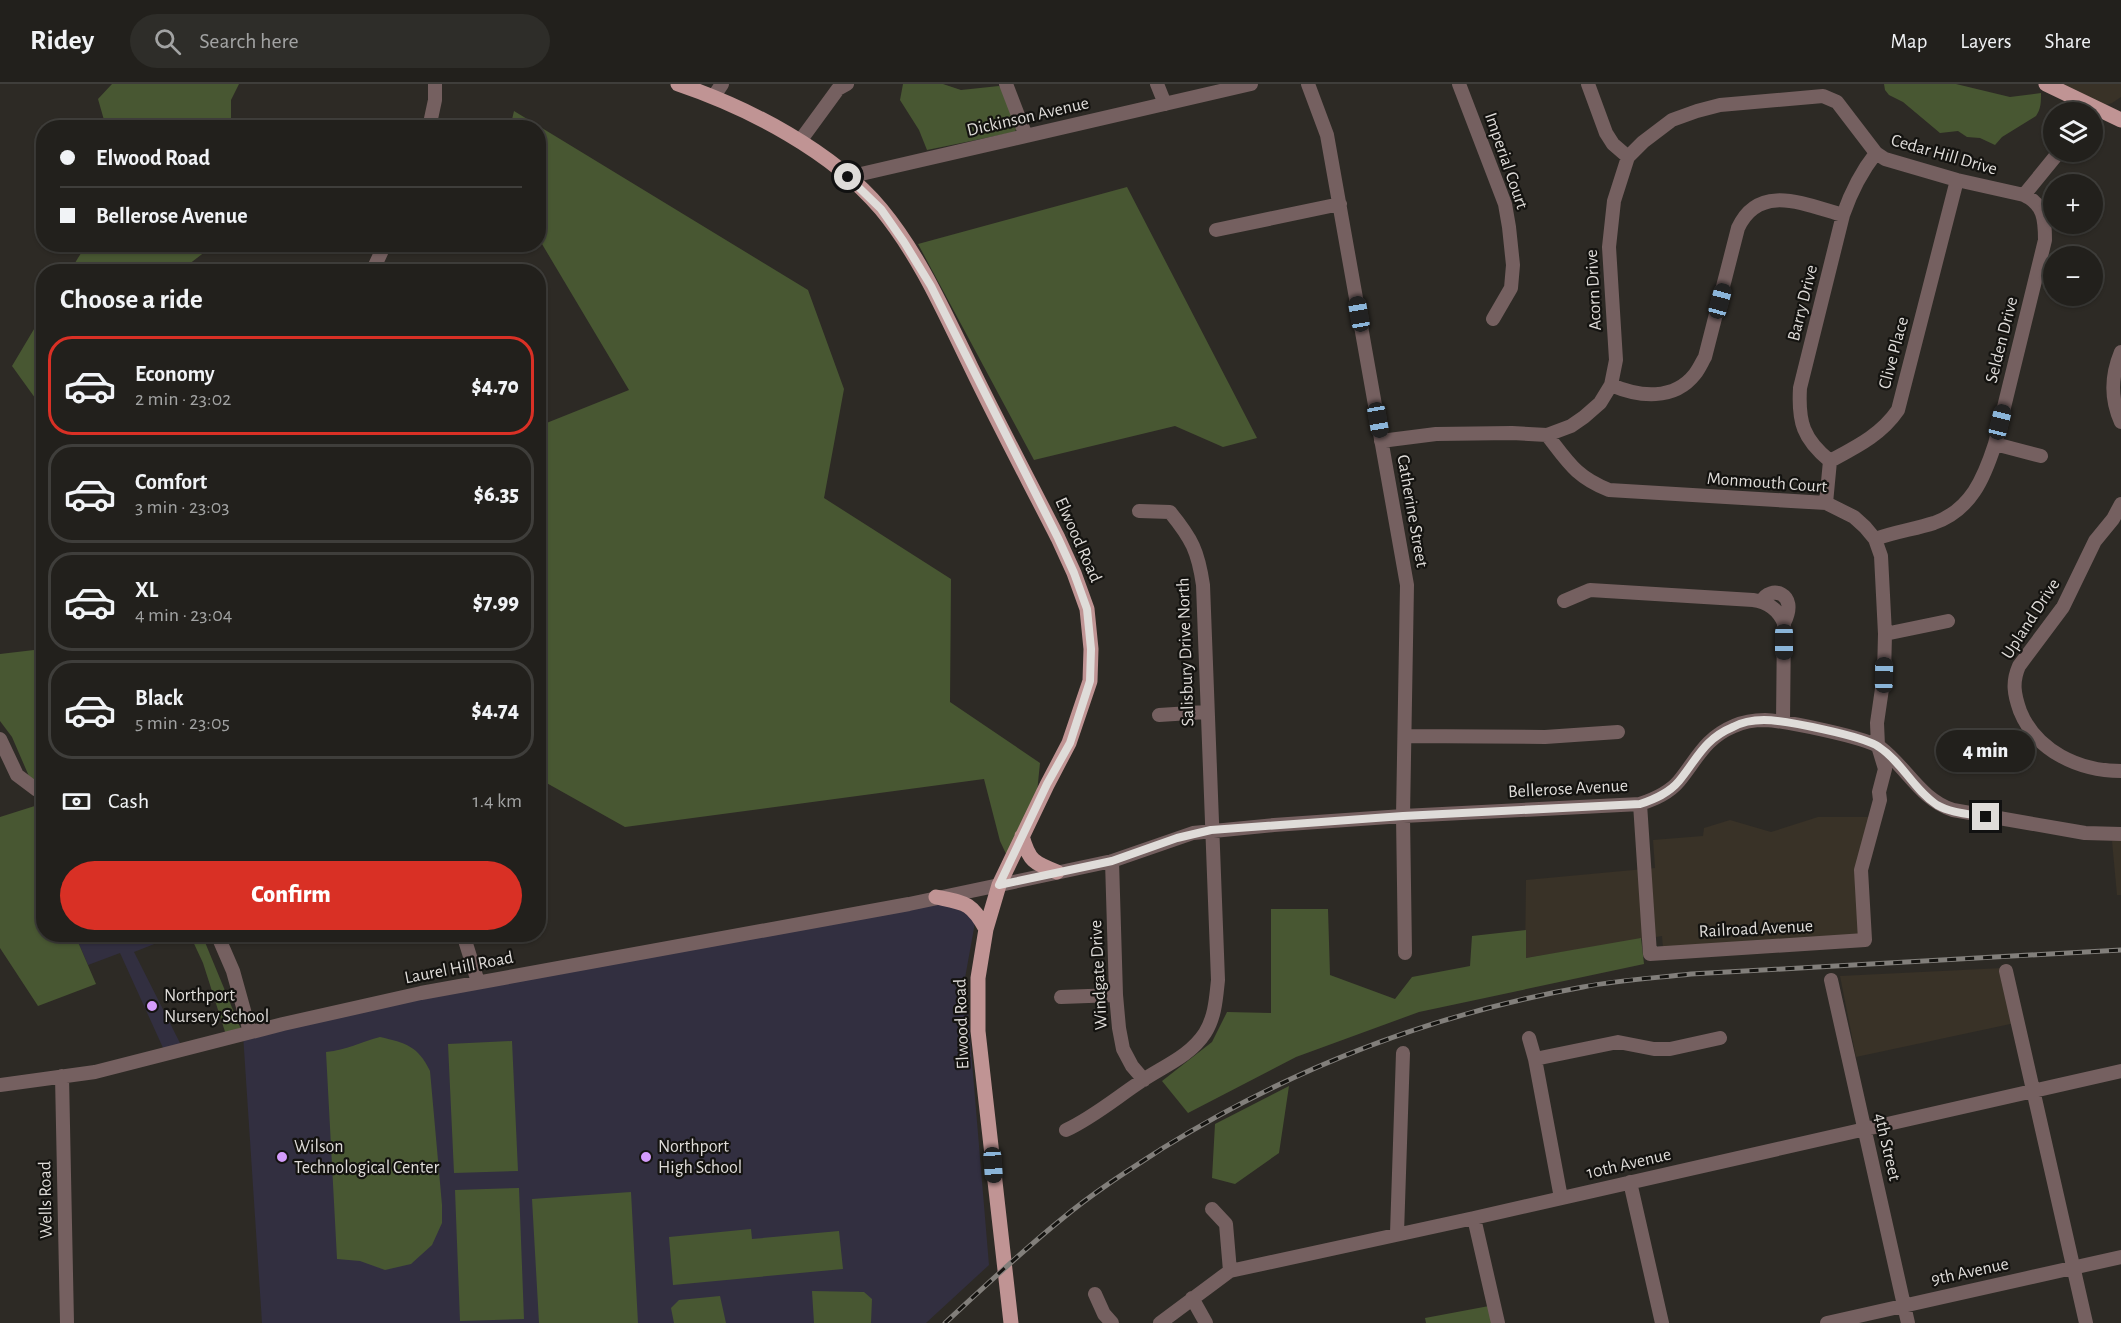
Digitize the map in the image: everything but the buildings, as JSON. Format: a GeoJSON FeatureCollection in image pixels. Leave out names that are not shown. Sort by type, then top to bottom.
{"type":"FeatureCollection","features":[{"type":"Feature","properties":{"kind":"main road","name":"Elwood Road"},"geometry":{"type":"LineString","coordinates":[[678,84],[718,90],[800,141],[848,177],[881,209],[931,286],[1058,538],[1087,609],[1091,649],[1088,691],[1070,743],[999,885],[986,929],[978,978],[978,1031],[1011,1323]]}},
{"type":"Feature","properties":{"kind":"main road"},"geometry":{"type":"LineString","coordinates":[[2046,84],[2076,102]]}},
{"type":"Feature","properties":{"kind":"main road"},"geometry":{"type":"LineString","coordinates":[[2103,114],[2121,120]]}},
{"type":"Feature","properties":{"kind":"main road"},"geometry":{"type":"LineString","coordinates":[[1022,836],[1027,853],[1036,864],[1058,872]]}},
{"type":"Feature","properties":{"kind":"main road"},"geometry":{"type":"LineString","coordinates":[[936,897],[965,903],[977,912],[986,929]]}},
{"type":"Feature","properties":{"kind":"street"},"geometry":{"type":"LineString","coordinates":[[431,120],[435,100],[435,84]]}},
{"type":"Feature","properties":{"kind":"street"},"geometry":{"type":"LineString","coordinates":[[800,141],[838,89],[847,84]]}},
{"type":"Feature","properties":{"kind":"street"},"geometry":{"type":"LineString","coordinates":[[1006,84],[1026,136]]}},
{"type":"Feature","properties":{"kind":"street"},"geometry":{"type":"LineString","coordinates":[[1157,84],[1165,104]]}},
{"type":"Feature","properties":{"kind":"street","name":"Dickinson Avenue"},"geometry":{"type":"LineString","coordinates":[[848,177],[1251,84]]}},
{"type":"Feature","properties":{"kind":"street","name":"Catherine Street"},"geometry":{"type":"LineString","coordinates":[[1308,84],[1327,135],[1407,585],[1403,816],[1405,954]]}},
{"type":"Feature","properties":{"kind":"street","name":"Imperial Court"},"geometry":{"type":"LineString","coordinates":[[1459,84],[1505,204],[1509,227],[1513,265],[1511,288],[1493,319]]}},
{"type":"Feature","properties":{"kind":"street"},"geometry":{"type":"LineString","coordinates":[[1588,84],[1606,133],[1613,144],[1629,157]]}},
{"type":"Feature","properties":{"kind":"street","name":"Acorn Drive"},"geometry":{"type":"LineString","coordinates":[[1381,441],[1437,434],[1547,435],[1571,426],[1584,417],[1600,403],[1611,385],[1616,360],[1609,247],[1614,201],[1629,157],[1643,142],[1672,120],[1697,111],[1720,105],[1823,90]]}},
{"type":"Feature","properties":{"kind":"street","name":"Cedar Hill Drive"},"geometry":{"type":"LineString","coordinates":[[1823,90],[1837,102],[1876,153],[1895,163],[2024,195]]}},
{"type":"Feature","properties":{"kind":"street","name":"Barry Drive"},"geometry":{"type":"LineString","coordinates":[[1830,461],[1819,452],[1804,432],[1800,417],[1800,388],[1850,194],[1876,153]]}},
{"type":"Feature","properties":{"kind":"street"},"geometry":{"type":"LineString","coordinates":[[2024,195],[2051,162]]}},
{"type":"Feature","properties":{"kind":"street","name":"Clive Place"},"geometry":{"type":"LineString","coordinates":[[1830,461],[1879,432],[1898,410],[1957,180]]}},
{"type":"Feature","properties":{"kind":"street","name":"Selden Drive"},"geometry":{"type":"LineString","coordinates":[[1875,539],[1893,532],[1936,522],[1954,513],[1968,501],[1986,474],[2045,240],[2042,214],[2033,199],[2024,195]]}},
{"type":"Feature","properties":{"kind":"street"},"geometry":{"type":"LineString","coordinates":[[1611,385],[1636,394],[1660,394],[1677,388],[1695,375],[1705,357],[1738,228],[1744,216],[1755,207],[1779,199],[1844,215]]}},
{"type":"Feature","properties":{"kind":"street"},"geometry":{"type":"LineString","coordinates":[[1216,230],[1340,204]]}},
{"type":"Feature","properties":{"kind":"street"},"geometry":{"type":"LineString","coordinates":[[2121,352],[2116,365],[2113,393],[2114,407],[2121,422]]}},
{"type":"Feature","properties":{"kind":"street","name":"Monmouth Court"},"geometry":{"type":"LineString","coordinates":[[1547,435],[1574,470],[1591,483],[1609,490],[1826,503],[1854,517],[1875,539]]}},
{"type":"Feature","properties":{"kind":"street"},"geometry":{"type":"LineString","coordinates":[[1995,444],[2041,456]]}},
{"type":"Feature","properties":{"kind":"street"},"geometry":{"type":"LineString","coordinates":[[1826,503],[1830,461]]}},
{"type":"Feature","properties":{"kind":"street","name":"Upland Drive"},"geometry":{"type":"LineString","coordinates":[[2121,504],[2117,522],[2095,541],[2063,607],[2019,666],[2014,677],[2014,691],[2025,722],[2031,732],[2047,747],[2063,758],[2084,767],[2103,771],[2121,771]]}},
{"type":"Feature","properties":{"kind":"street","name":"Salisbury Drive North"},"geometry":{"type":"LineString","coordinates":[[1066,1130],[1086,1120],[1144,1080],[1172,1064],[1195,1045],[1213,1018],[1218,980],[1206,712],[1203,585],[1193,542],[1170,512],[1138,511]]}},
{"type":"Feature","properties":{"kind":"street"},"geometry":{"type":"LineString","coordinates":[[1875,539],[1881,556],[1885,634],[1884,675],[1877,723],[1878,746]]}},
{"type":"Feature","properties":{"kind":"street"},"geometry":{"type":"LineString","coordinates":[[1564,602],[1590,590],[1762,601],[1772,606],[1784,623],[1784,722]]}},
{"type":"Feature","properties":{"kind":"street"},"geometry":{"type":"LineString","coordinates":[[1885,634],[1948,621]]}},
{"type":"Feature","properties":{"kind":"street"},"geometry":{"type":"LineString","coordinates":[[1159,715],[1206,712]]}},
{"type":"Feature","properties":{"kind":"street","name":"Bellerose Avenue"},"geometry":{"type":"LineString","coordinates":[[999,885],[1112,861],[1177,838],[1211,830],[1403,816],[1640,804],[1661,796],[1678,782],[1704,746],[1718,735],[1733,726],[1764,720],[1784,722],[1863,739],[1878,746],[1895,760],[1928,798],[1939,806],[1986,817],[2085,833],[2121,834]]}},
{"type":"Feature","properties":{"kind":"street"},"geometry":{"type":"LineString","coordinates":[[1406,736],[1545,737],[1617,732]]}},
{"type":"Feature","properties":{"kind":"street"},"geometry":{"type":"LineString","coordinates":[[0,739],[17,775],[36,789]]}},
{"type":"Feature","properties":{"kind":"street","name":"Railroad Avenue"},"geometry":{"type":"LineString","coordinates":[[1640,804],[1650,954],[1865,940],[1861,870],[1880,800],[1885,769],[1878,746]]}},
{"type":"Feature","properties":{"kind":"street","name":"Windgate Drive"},"geometry":{"type":"LineString","coordinates":[[1112,861],[1116,995],[1123,1049],[1132,1066],[1144,1080]]}},
{"type":"Feature","properties":{"kind":"street","name":"Laurel Hill Road"},"geometry":{"type":"LineString","coordinates":[[0,1085],[95,1072],[378,1002],[999,885]]}},
{"type":"Feature","properties":{"kind":"street"},"geometry":{"type":"LineString","coordinates":[[220,942],[233,971],[250,1032]]}},
{"type":"Feature","properties":{"kind":"street"},"geometry":{"type":"LineString","coordinates":[[466,942],[478,982]]}},
{"type":"Feature","properties":{"kind":"street"},"geometry":{"type":"LineString","coordinates":[[2006,971],[2085,1323]]}},
{"type":"Feature","properties":{"kind":"street","name":"4th Street"},"geometry":{"type":"LineString","coordinates":[[1831,980],[1908,1323]]}},
{"type":"Feature","properties":{"kind":"street"},"geometry":{"type":"LineString","coordinates":[[1062,997],[1116,995]]}},
{"type":"Feature","properties":{"kind":"street"},"geometry":{"type":"LineString","coordinates":[[1529,1038],[1561,1198]]}},
{"type":"Feature","properties":{"kind":"street"},"geometry":{"type":"LineString","coordinates":[[1535,1059],[1618,1042],[1654,1049],[1670,1049],[1720,1038]]}},
{"type":"Feature","properties":{"kind":"street"},"geometry":{"type":"LineString","coordinates":[[1397,1233],[1403,1053]]}},
{"type":"Feature","properties":{"kind":"street","name":"10th Avenue"},"geometry":{"type":"LineString","coordinates":[[1160,1323],[1230,1271],[2121,1071]]}},
{"type":"Feature","properties":{"kind":"street","name":"Wells Road"},"geometry":{"type":"LineString","coordinates":[[62,1076],[67,1323]]}},
{"type":"Feature","properties":{"kind":"street"},"geometry":{"type":"LineString","coordinates":[[1630,1182],[1662,1323]]}},
{"type":"Feature","properties":{"kind":"street"},"geometry":{"type":"LineString","coordinates":[[1212,1209],[1226,1224],[1230,1271]]}},
{"type":"Feature","properties":{"kind":"street"},"geometry":{"type":"LineString","coordinates":[[1474,1218],[1498,1323]]}},
{"type":"Feature","properties":{"kind":"street","name":"9th Avenue"},"geometry":{"type":"LineString","coordinates":[[1827,1323],[2121,1257]]}},
{"type":"Feature","properties":{"kind":"street"},"geometry":{"type":"LineString","coordinates":[[1095,1294],[1104,1314],[1112,1323]]}},
{"type":"Feature","properties":{"kind":"street"},"geometry":{"type":"LineString","coordinates":[[1192,1298],[1206,1323]]}},
{"type":"Feature","properties":{"kind":"shaded area"},"geometry":{"type":"Polygon","coordinates":[[[2040,84],[2121,84],[2121,97],[2112,103],[2103,106],[2103,102],[2075,102],[2040,84]]]}},
{"type":"Feature","properties":{"kind":"shaded area"},"geometry":{"type":"Polygon","coordinates":[[[1818,817],[1871,817],[1859,938],[1663,948],[1662,936],[1525,958],[1526,880],[1655,868],[1653,840],[1703,836],[1704,828],[1730,820],[1771,832],[1818,817]]]}},
{"type":"Feature","properties":{"kind":"shaded area"},"geometry":{"type":"Polygon","coordinates":[[[2112,841],[2121,841],[2121,895],[2117,895],[2112,841]]]}},
{"type":"Feature","properties":{"kind":"shaded area","name":"Northport High School"},"geometry":{"type":"Polygon","coordinates":[[[935,900],[976,917],[965,978],[989,1265],[926,1323],[262,1323],[243,1034],[935,900]]]}},
{"type":"Feature","properties":{"kind":"shaded area","name":"Northport Nursery School"},"geometry":{"type":"Polygon","coordinates":[[[78,942],[159,942],[134,952],[182,1047],[164,1050],[120,953],[88,965],[78,942]]]}},
{"type":"Feature","properties":{"kind":"shaded area"},"geometry":{"type":"Polygon","coordinates":[[[2003,968],[2015,1023],[1856,1057],[1840,976],[2003,968]]]}},
{"type":"Feature","properties":{"kind":"green space"},"geometry":{"type":"Polygon","coordinates":[[[112,84],[239,84],[231,100],[231,120],[104,120],[98,99],[112,84]]]}},
{"type":"Feature","properties":{"kind":"green space"},"geometry":{"type":"Polygon","coordinates":[[[903,84],[943,84],[961,90],[999,86],[1007,96],[1017,126],[1015,132],[927,150],[919,130],[900,100],[903,84]]]}},
{"type":"Feature","properties":{"kind":"green space"},"geometry":{"type":"Polygon","coordinates":[[[1884,84],[1956,84],[2010,97],[2041,93],[2040,105],[2036,116],[2002,137],[1995,145],[1980,138],[1967,137],[1958,131],[1940,133],[1903,102],[1889,95],[1884,84]]]}},
{"type":"Feature","properties":{"kind":"green space"},"geometry":{"type":"Polygon","coordinates":[[[514,111],[529,120],[512,120],[514,111]]]}},
{"type":"Feature","properties":{"kind":"green space"},"geometry":{"type":"Polygon","coordinates":[[[546,130],[808,290],[844,389],[824,498],[951,579],[950,702],[1040,763],[1034,822],[1014,871],[1000,841],[984,779],[625,827],[546,783],[546,423],[629,390],[546,251],[546,130]]]}},
{"type":"Feature","properties":{"kind":"green space"},"geometry":{"type":"Polygon","coordinates":[[[1127,187],[1257,438],[1223,447],[1175,426],[1034,460],[918,244],[1127,187]]]}},
{"type":"Feature","properties":{"kind":"green space"},"geometry":{"type":"Polygon","coordinates":[[[82,252],[205,252],[189,264],[74,264],[82,252]]]}},
{"type":"Feature","properties":{"kind":"green space"},"geometry":{"type":"Polygon","coordinates":[[[36,326],[36,399],[12,366],[36,326]]]}},
{"type":"Feature","properties":{"kind":"green space"},"geometry":{"type":"Polygon","coordinates":[[[36,634],[36,792],[12,737],[0,721],[0,654],[34,650],[36,634]]]}},
{"type":"Feature","properties":{"kind":"green space"},"geometry":{"type":"Polygon","coordinates":[[[36,806],[36,942],[78,942],[96,984],[38,1006],[0,948],[0,817],[36,806]]]}},
{"type":"Feature","properties":{"kind":"green space"},"geometry":{"type":"Polygon","coordinates":[[[1271,909],[1328,909],[1330,975],[1395,999],[1412,977],[1470,966],[1472,936],[1526,930],[1526,958],[1641,938],[1644,964],[1419,1012],[1296,1057],[1188,1113],[1162,1081],[1212,1042],[1227,1012],[1271,1013],[1271,909]]]}},
{"type":"Feature","properties":{"kind":"green space"},"geometry":{"type":"Polygon","coordinates":[[[193,942],[205,942],[243,1034],[227,1038],[203,963],[193,942]]]}},
{"type":"Feature","properties":{"kind":"green space"},"geometry":{"type":"Polygon","coordinates":[[[380,1037],[397,1041],[416,1051],[430,1071],[442,1205],[442,1223],[432,1245],[411,1264],[385,1270],[360,1261],[337,1259],[326,1052],[340,1050],[380,1037]]]}},
{"type":"Feature","properties":{"kind":"green space"},"geometry":{"type":"Polygon","coordinates":[[[512,1041],[518,1171],[454,1173],[448,1044],[512,1041]]]}},
{"type":"Feature","properties":{"kind":"green space"},"geometry":{"type":"Polygon","coordinates":[[[1289,1086],[1279,1153],[1235,1184],[1212,1178],[1215,1124],[1289,1086]]]}},
{"type":"Feature","properties":{"kind":"green space"},"geometry":{"type":"Polygon","coordinates":[[[519,1188],[524,1319],[460,1321],[455,1190],[519,1188]]]}},
{"type":"Feature","properties":{"kind":"green space"},"geometry":{"type":"Polygon","coordinates":[[[631,1192],[638,1323],[539,1323],[532,1199],[631,1192]]]}},
{"type":"Feature","properties":{"kind":"green space"},"geometry":{"type":"Polygon","coordinates":[[[751,1229],[752,1239],[839,1231],[843,1269],[673,1285],[669,1237],[751,1229]]]}},
{"type":"Feature","properties":{"kind":"green space"},"geometry":{"type":"Polygon","coordinates":[[[812,1291],[864,1292],[872,1299],[871,1323],[814,1323],[812,1291]]]}},
{"type":"Feature","properties":{"kind":"green space"},"geometry":{"type":"Polygon","coordinates":[[[720,1296],[726,1323],[674,1323],[671,1308],[679,1300],[720,1296]]]}},
{"type":"Feature","properties":{"kind":"green space"},"geometry":{"type":"Polygon","coordinates":[[[1489,1306],[1493,1323],[1426,1323],[1425,1318],[1489,1306]]]}},
{"type":"Feature","properties":{"kind":"railway"},"geometry":{"type":"LineString","coordinates":[[945,1323],[1018,1256],[1075,1208],[1163,1148],[1212,1119],[1313,1069],[1418,1029],[1527,998],[1623,981],[1691,974],[2121,950]]}},
{"type":"Feature","properties":{"kind":"place","name":"Northport Nursery School"},"geometry":{"type":"Point","coordinates":[152,1006]}},
{"type":"Feature","properties":{"kind":"place","name":"Wilson Technological Center"},"geometry":{"type":"Point","coordinates":[282,1157]}},
{"type":"Feature","properties":{"kind":"place","name":"Northport High School"},"geometry":{"type":"Point","coordinates":[646,1157]}},
{"type":"Feature","properties":{"kind":"route"},"geometry":{"type":"LineString","coordinates":[[848,177],[881,209],[931,286],[1058,538],[1087,609],[1091,649],[1088,691],[1070,743],[1047,784],[999,885],[1112,861],[1177,838],[1211,830],[1403,816],[1640,804],[1661,796],[1678,782],[1704,746],[1718,735],[1733,726],[1764,720],[1784,722],[1863,739],[1878,746],[1895,760],[1928,798],[1939,806],[1986,817]]}}]}
